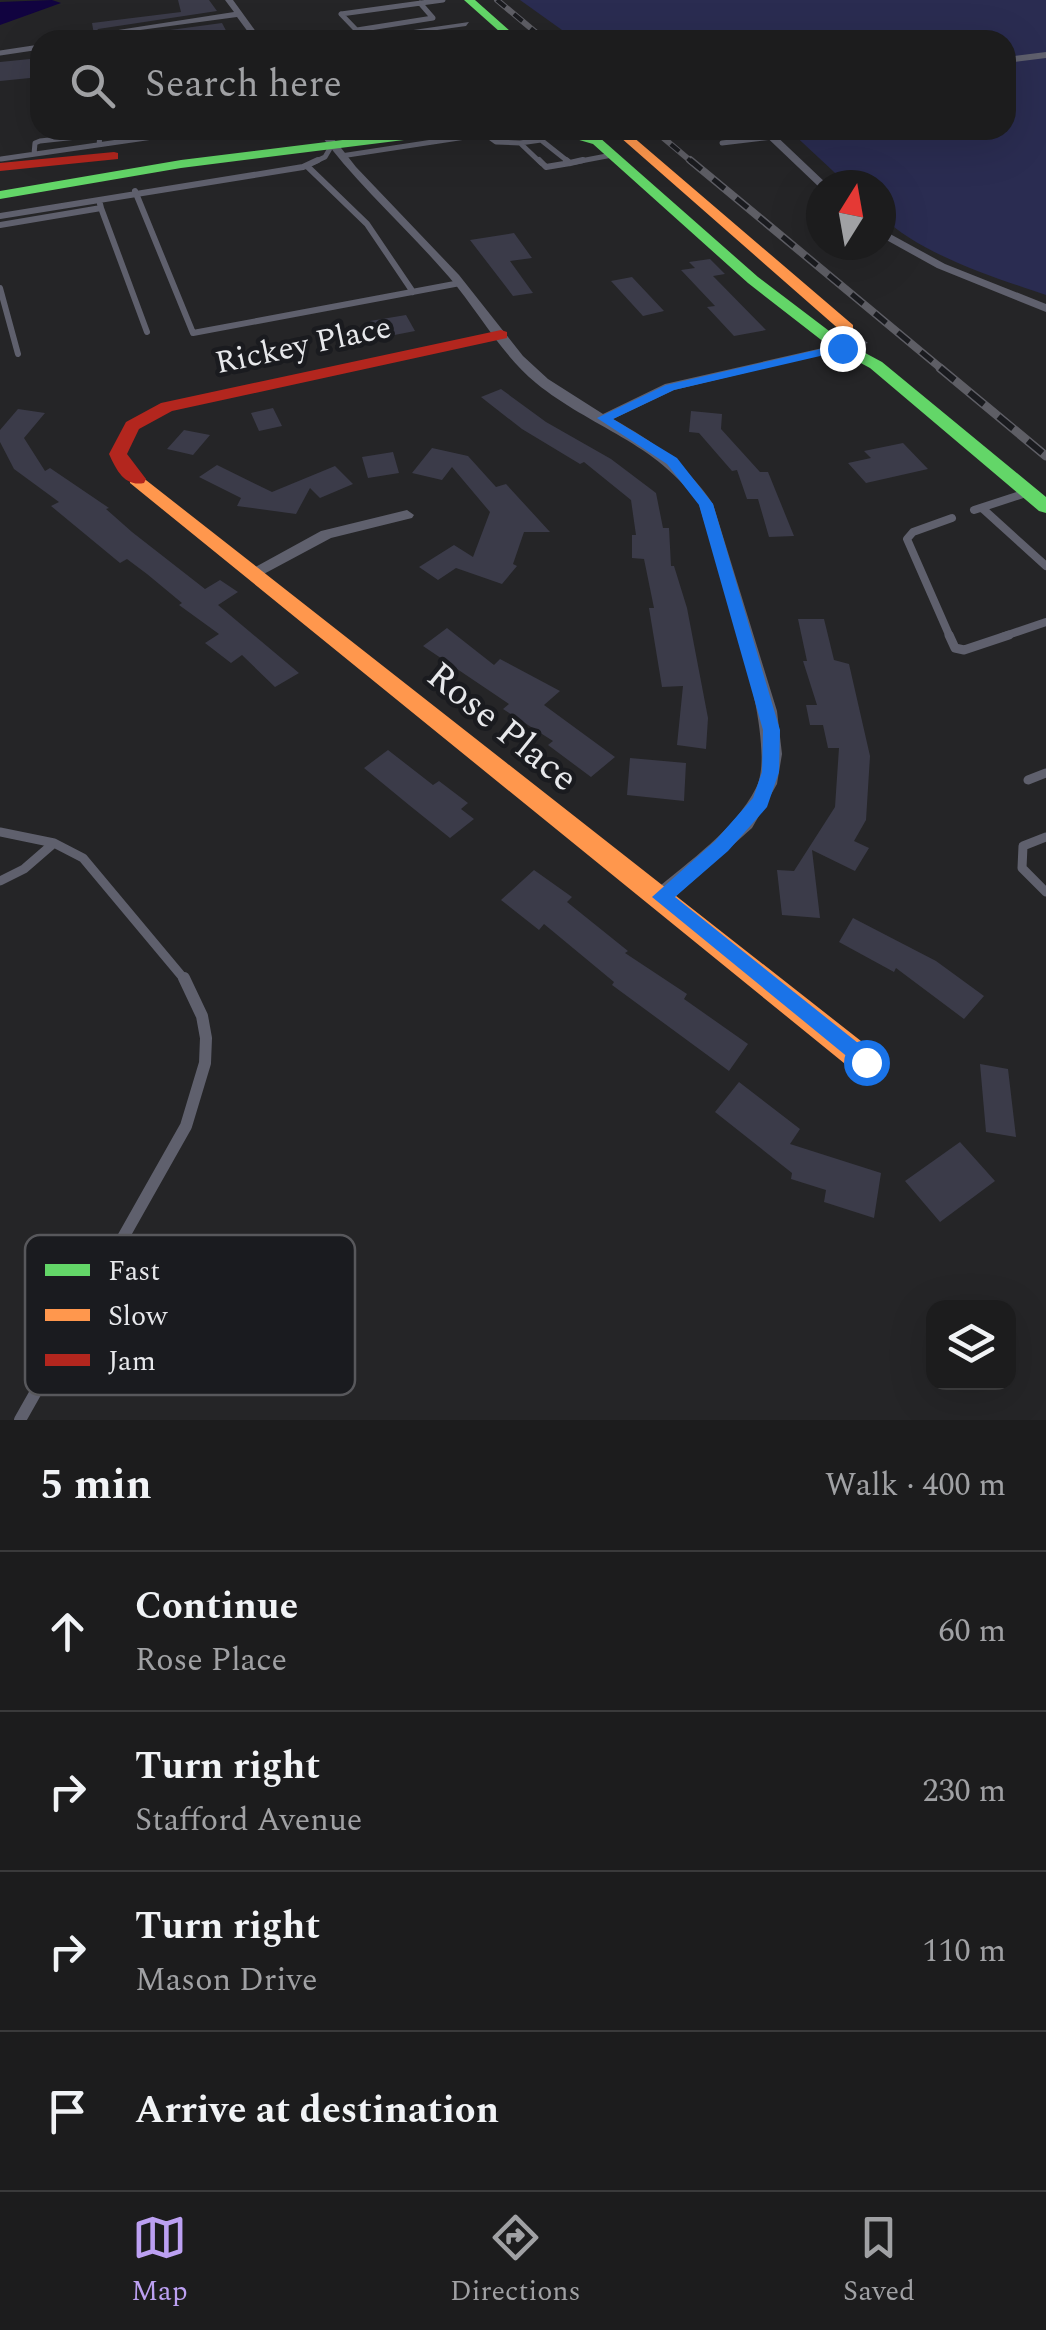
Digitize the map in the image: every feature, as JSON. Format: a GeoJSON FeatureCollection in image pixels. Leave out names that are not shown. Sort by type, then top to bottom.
{"type":"FeatureCollection","features":[{"type":"Feature","properties":{"kind":"main road"},"geometry":{"type":"LineString","coordinates":[[435,1],[478,24]]}},
{"type":"Feature","properties":{"kind":"main road"},"geometry":{"type":"LineString","coordinates":[[8,162],[310,140]]}},
{"type":"Feature","properties":{"kind":"main road"},"geometry":{"type":"LineString","coordinates":[[0,196],[327,140]]}},
{"type":"Feature","properties":{"kind":"main road"},"geometry":{"type":"LineString","coordinates":[[614,140],[722,220],[852,345]]}},
{"type":"Feature","properties":{"kind":"main road"},"geometry":{"type":"LineString","coordinates":[[614,140],[690,226],[852,345],[1037,499]]}},
{"type":"Feature","properties":{"kind":"main road"},"geometry":{"type":"LineString","coordinates":[[0,184],[240,143]]}},
{"type":"Feature","properties":{"kind":"main road"},"geometry":{"type":"LineString","coordinates":[[690,226],[722,220]]}},
{"type":"Feature","properties":{"kind":"main road","name":"Rickey Place"},"geometry":{"type":"LineString","coordinates":[[126,434],[142,419],[167,407],[501,335]]}},
{"type":"Feature","properties":{"kind":"main road","name":"Rose Place"},"geometry":{"type":"LineString","coordinates":[[126,434],[118,454],[126,470],[866,1062]]}},
{"type":"Feature","properties":{"kind":"street"},"geometry":{"type":"LineString","coordinates":[[230,0],[251,30]]}},
{"type":"Feature","properties":{"kind":"street"},"geometry":{"type":"LineString","coordinates":[[125,30],[240,14]]}},
{"type":"Feature","properties":{"kind":"street"},"geometry":{"type":"LineString","coordinates":[[420,30],[478,24]]}},
{"type":"Feature","properties":{"kind":"street"},"geometry":{"type":"LineString","coordinates":[[1016,49],[1046,45]]}},
{"type":"Feature","properties":{"kind":"street"},"geometry":{"type":"LineString","coordinates":[[1016,59],[1046,55]]}},
{"type":"Feature","properties":{"kind":"street"},"geometry":{"type":"LineString","coordinates":[[334,140],[543,382],[672,461],[706,504],[772,730],[771,772],[761,802],[721,846],[661,897]]}},
{"type":"Feature","properties":{"kind":"street"},"geometry":{"type":"LineString","coordinates":[[774,140],[806,170]]}},
{"type":"Feature","properties":{"kind":"street"},"geometry":{"type":"LineString","coordinates":[[896,242],[976,282],[1046,308]]}},
{"type":"Feature","properties":{"kind":"street"},"geometry":{"type":"LineString","coordinates":[[604,418],[670,388],[852,345]]}},
{"type":"Feature","properties":{"kind":"street"},"geometry":{"type":"LineString","coordinates":[[254,572],[326,534],[407,515]]}},
{"type":"Feature","properties":{"kind":"lane"},"geometry":{"type":"LineString","coordinates":[[356,30],[341,14],[435,1],[434,16],[429,20],[387,30]]}},
{"type":"Feature","properties":{"kind":"lane"},"geometry":{"type":"LineString","coordinates":[[358,12],[366,22],[374,24],[429,20]]}},
{"type":"Feature","properties":{"kind":"lane"},"geometry":{"type":"LineString","coordinates":[[0,53],[30,49]]}},
{"type":"Feature","properties":{"kind":"lane"},"geometry":{"type":"LineString","coordinates":[[34,154],[35,144],[56,140]]}},
{"type":"Feature","properties":{"kind":"lane"},"geometry":{"type":"LineString","coordinates":[[99,144],[100,140]]}},
{"type":"Feature","properties":{"kind":"lane"},"geometry":{"type":"LineString","coordinates":[[0,157],[8,162],[34,154],[128,140]]}},
{"type":"Feature","properties":{"kind":"lane"},"geometry":{"type":"LineString","coordinates":[[0,216],[307,166],[325,157],[333,140]]}},
{"type":"Feature","properties":{"kind":"lane"},"geometry":{"type":"LineString","coordinates":[[493,140],[541,140],[570,162]]}},
{"type":"Feature","properties":{"kind":"lane"},"geometry":{"type":"LineString","coordinates":[[520,143],[546,167],[570,162],[611,140]]}},
{"type":"Feature","properties":{"kind":"lane"},"geometry":{"type":"LineString","coordinates":[[722,144],[740,140]]}},
{"type":"Feature","properties":{"kind":"lane"},"geometry":{"type":"LineString","coordinates":[[307,166],[366,224],[414,292]]}},
{"type":"Feature","properties":{"kind":"lane"},"geometry":{"type":"LineString","coordinates":[[135,192],[193,333],[460,283]]}},
{"type":"Feature","properties":{"kind":"lane"},"geometry":{"type":"LineString","coordinates":[[98,197],[148,332]]}},
{"type":"Feature","properties":{"kind":"lane"},"geometry":{"type":"LineString","coordinates":[[0,225],[101,208]]}},
{"type":"Feature","properties":{"kind":"lane"},"geometry":{"type":"LineString","coordinates":[[0,288],[18,354]]}},
{"type":"Feature","properties":{"kind":"lane"},"geometry":{"type":"LineString","coordinates":[[1037,499],[978,509],[1046,566]]}},
{"type":"Feature","properties":{"kind":"lane"},"geometry":{"type":"LineString","coordinates":[[952,518],[913,532],[906,539],[956,648],[964,650],[1046,622]]}},
{"type":"Feature","properties":{"kind":"lane"},"geometry":{"type":"LineString","coordinates":[[1028,780],[1046,773]]}},
{"type":"Feature","properties":{"kind":"lane"},"geometry":{"type":"LineString","coordinates":[[0,832],[54,842],[83,858],[180,972],[202,1016],[206,1050],[196,1099],[186,1126],[124,1235]]}},
{"type":"Feature","properties":{"kind":"lane"},"geometry":{"type":"LineString","coordinates":[[1046,837],[1023,846],[1022,868],[1046,892]]}},
{"type":"Feature","properties":{"kind":"lane"},"geometry":{"type":"LineString","coordinates":[[0,881],[38,859],[54,842]]}},
{"type":"Feature","properties":{"kind":"lane"},"geometry":{"type":"LineString","coordinates":[[20,1420],[34,1395]]}},
{"type":"Feature","properties":{"kind":"shaded area"},"geometry":{"type":"Polygon","coordinates":[[[520,0],[1046,0],[1046,295],[959,263],[896,228],[896,170],[832,170],[800,140],[1016,140],[1016,30],[562,30],[520,0]]]}},
{"type":"Feature","properties":{"kind":"shaded area"},"geometry":{"type":"Polygon","coordinates":[[[0,2],[61,3],[0,25],[0,2]]]}},
{"type":"Feature","properties":{"kind":"building"},"geometry":{"type":"Polygon","coordinates":[[[178,0],[209,0],[217,11],[97,30],[93,30],[92,23],[181,12],[178,0]]]}},
{"type":"Feature","properties":{"kind":"building"},"geometry":{"type":"Polygon","coordinates":[[[222,23],[226,30],[170,30],[222,23]]]}},
{"type":"Feature","properties":{"kind":"building"},"geometry":{"type":"Polygon","coordinates":[[[30,59],[30,78],[0,81],[0,62],[30,59]]]}},
{"type":"Feature","properties":{"kind":"building"},"geometry":{"type":"Polygon","coordinates":[[[514,233],[532,258],[510,261],[533,293],[513,296],[470,240],[514,233]]]}},
{"type":"Feature","properties":{"kind":"building"},"geometry":{"type":"Polygon","coordinates":[[[710,259],[725,274],[713,276],[766,330],[734,336],[707,307],[715,306],[681,270],[695,268],[689,262],[710,259]]]}},
{"type":"Feature","properties":{"kind":"building"},"geometry":{"type":"Polygon","coordinates":[[[632,277],[664,311],[643,316],[611,281],[632,277]]]}},
{"type":"Feature","properties":{"kind":"building"},"geometry":{"type":"Polygon","coordinates":[[[406,315],[415,331],[379,338],[370,321],[406,315]]]}},
{"type":"Feature","properties":{"kind":"building"},"geometry":{"type":"Polygon","coordinates":[[[501,389],[546,422],[611,459],[656,493],[663,528],[669,528],[671,566],[687,608],[708,718],[706,749],[677,745],[683,686],[662,687],[649,608],[654,608],[644,559],[632,558],[632,535],[636,535],[631,500],[584,462],[580,464],[522,429],[481,397],[501,389]]]}},
{"type":"Feature","properties":{"kind":"building"},"geometry":{"type":"Polygon","coordinates":[[[273,408],[282,426],[259,431],[251,413],[273,408]]]}},
{"type":"Feature","properties":{"kind":"building"},"geometry":{"type":"Polygon","coordinates":[[[18,409],[45,413],[24,438],[45,471],[50,468],[109,508],[106,509],[132,532],[205,589],[220,580],[238,592],[218,605],[299,673],[275,687],[242,655],[231,663],[205,643],[219,634],[179,605],[182,603],[147,574],[127,559],[120,563],[51,506],[59,502],[14,469],[0,442],[0,430],[18,409]]]}},
{"type":"Feature","properties":{"kind":"building"},"geometry":{"type":"Polygon","coordinates":[[[691,411],[722,414],[721,429],[760,472],[768,472],[794,536],[769,537],[758,499],[747,499],[737,470],[732,471],[699,433],[689,432],[691,411]]]}},
{"type":"Feature","properties":{"kind":"building"},"geometry":{"type":"Polygon","coordinates":[[[184,430],[210,435],[193,455],[167,449],[184,430]]]}},
{"type":"Feature","properties":{"kind":"building"},"geometry":{"type":"Polygon","coordinates":[[[903,443],[928,469],[866,483],[848,463],[871,458],[864,451],[903,443]]]}},
{"type":"Feature","properties":{"kind":"building"},"geometry":{"type":"Polygon","coordinates":[[[432,448],[468,456],[496,487],[506,484],[550,532],[524,532],[513,564],[517,566],[502,584],[456,568],[438,580],[419,567],[454,545],[473,557],[490,512],[452,467],[442,480],[412,473],[432,448]]]}},
{"type":"Feature","properties":{"kind":"building"},"geometry":{"type":"Polygon","coordinates":[[[393,452],[399,473],[368,478],[362,457],[393,452]]]}},
{"type":"Feature","properties":{"kind":"building"},"geometry":{"type":"Polygon","coordinates":[[[217,465],[272,492],[335,466],[353,484],[320,498],[310,488],[296,514],[237,506],[241,498],[199,477],[217,465]]]}},
{"type":"Feature","properties":{"kind":"building"},"geometry":{"type":"Polygon","coordinates":[[[798,619],[824,619],[834,660],[849,664],[870,756],[866,820],[854,841],[869,848],[855,871],[812,850],[820,918],[782,915],[777,870],[794,871],[835,807],[839,748],[828,748],[823,725],[810,725],[806,705],[817,705],[803,661],[807,661],[798,619]]]}},
{"type":"Feature","properties":{"kind":"building"},"geometry":{"type":"Polygon","coordinates":[[[447,628],[494,665],[500,659],[560,691],[544,705],[615,757],[591,777],[548,745],[553,741],[503,709],[509,704],[423,646],[447,628]]]}},
{"type":"Feature","properties":{"kind":"building"},"geometry":{"type":"Polygon","coordinates":[[[388,750],[433,785],[439,781],[468,803],[461,809],[474,819],[450,838],[364,768],[388,750]]]}},
{"type":"Feature","properties":{"kind":"building"},"geometry":{"type":"Polygon","coordinates":[[[630,758],[686,763],[684,801],[627,795],[630,758]]]}},
{"type":"Feature","properties":{"kind":"building"},"geometry":{"type":"Polygon","coordinates":[[[534,870],[572,897],[567,902],[628,951],[625,953],[687,994],[684,999],[748,1044],[729,1071],[612,985],[614,982],[544,924],[539,930],[501,900],[534,870]]]}},
{"type":"Feature","properties":{"kind":"building"},"geometry":{"type":"Polygon","coordinates":[[[853,918],[936,961],[984,996],[964,1019],[896,968],[894,972],[839,942],[853,918]]]}},
{"type":"Feature","properties":{"kind":"building"},"geometry":{"type":"Polygon","coordinates":[[[980,1064],[1008,1069],[1016,1137],[986,1132],[980,1064]]]}},
{"type":"Feature","properties":{"kind":"building"},"geometry":{"type":"Polygon","coordinates":[[[739,1082],[800,1129],[790,1144],[881,1173],[874,1218],[824,1202],[826,1190],[791,1179],[792,1173],[715,1112],[739,1082]]]}},
{"type":"Feature","properties":{"kind":"building"},"geometry":{"type":"Polygon","coordinates":[[[960,1142],[995,1181],[940,1222],[905,1181],[960,1142]]]}},
{"type":"Feature","properties":{"kind":"railway"},"geometry":{"type":"LineString","coordinates":[[497,0],[533,30]]}},
{"type":"Feature","properties":{"kind":"railway"},"geometry":{"type":"LineString","coordinates":[[666,140],[693,163]]}},
{"type":"Feature","properties":{"kind":"railway"},"geometry":{"type":"LineString","coordinates":[[690,160],[943,370]]}},
{"type":"Feature","properties":{"kind":"railway"},"geometry":{"type":"LineString","coordinates":[[940,368],[1046,456]]}},
{"type":"Feature","properties":{"kind":"traffic: fast"},"geometry":{"type":"LineString","coordinates":[[469,0],[504,30]]}},
{"type":"Feature","properties":{"kind":"traffic: fast"},"geometry":{"type":"LineString","coordinates":[[0,195],[181,164],[372,140]]}},
{"type":"Feature","properties":{"kind":"traffic: fast"},"geometry":{"type":"LineString","coordinates":[[590,140],[598,142]]}},
{"type":"Feature","properties":{"kind":"traffic: fast"},"geometry":{"type":"LineString","coordinates":[[595,140],[753,280],[835,343],[876,365],[1046,507]]}},
{"type":"Feature","properties":{"kind":"traffic: slow"},"geometry":{"type":"LineString","coordinates":[[630,140],[847,328]]}},
{"type":"Feature","properties":{"kind":"traffic: slow"},"geometry":{"type":"LineString","coordinates":[[137,479],[865,1062]]}},
{"type":"Feature","properties":{"kind":"traffic: jam"},"geometry":{"type":"LineString","coordinates":[[0,167],[114,156]]}},
{"type":"Feature","properties":{"kind":"traffic: jam"},"geometry":{"type":"LineString","coordinates":[[137,479],[126,470],[118,454],[132,426],[167,407],[501,335]]}},
{"type":"Feature","properties":{"kind":"route"},"geometry":{"type":"LineString","coordinates":[[842,348],[654,392],[604,418],[672,461],[706,504],[772,730],[771,772],[761,802],[721,846],[661,897],[866,1062]]}}]}
